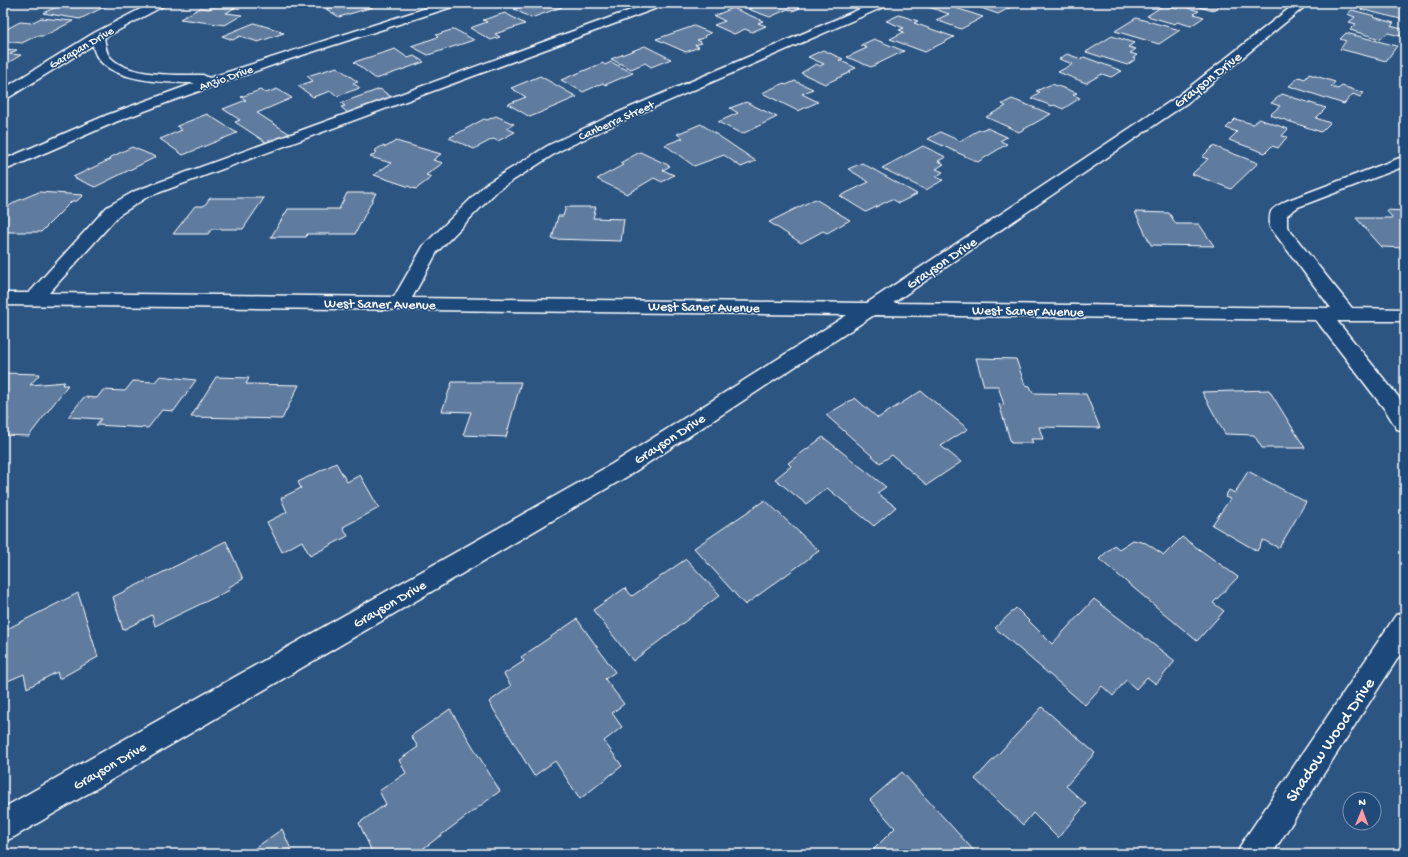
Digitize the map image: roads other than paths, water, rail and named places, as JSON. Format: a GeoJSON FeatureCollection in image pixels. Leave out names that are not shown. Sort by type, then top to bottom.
{"type":"FeatureCollection","features":[{"type":"Feature","properties":{"kind":"street","name":"Garapan Drive"},"geometry":{"type":"LineString","coordinates":[[3,95],[98,36],[161,3]]}},
{"type":"Feature","properties":{"kind":"street","name":"Anzio Drive"},"geometry":{"type":"LineString","coordinates":[[3,166],[106,121],[220,79],[454,3]]}},
{"type":"Feature","properties":{"kind":"street"},"geometry":{"type":"LineString","coordinates":[[34,299],[113,211],[141,194],[661,3]]}},
{"type":"Feature","properties":{"kind":"street","name":"Canberra Street"},"geometry":{"type":"LineString","coordinates":[[400,303],[430,249],[492,187],[554,148],[587,132],[884,3]]}},
{"type":"Feature","properties":{"kind":"street","name":"Grayson Drive"},"geometry":{"type":"LineString","coordinates":[[3,826],[620,470],[872,308],[1182,100],[1303,3]]}},
{"type":"Feature","properties":{"kind":"street"},"geometry":{"type":"LineString","coordinates":[[98,36],[100,52],[110,64],[134,74],[170,79],[220,79]]}},
{"type":"Feature","properties":{"kind":"street"},"geometry":{"type":"LineString","coordinates":[[1346,314],[1279,226],[1278,213],[1292,204],[1405,160]]}},
{"type":"Feature","properties":{"kind":"street","name":"West Saner Avenue"},"geometry":{"type":"LineString","coordinates":[[3,299],[1405,315]]}},
{"type":"Feature","properties":{"kind":"street"},"geometry":{"type":"LineString","coordinates":[[1321,314],[1394,405],[1405,423]]}},
{"type":"Feature","properties":{"kind":"street","name":"Shadow Wood Drive"},"geometry":{"type":"LineString","coordinates":[[1253,854],[1405,624]]}}]}
